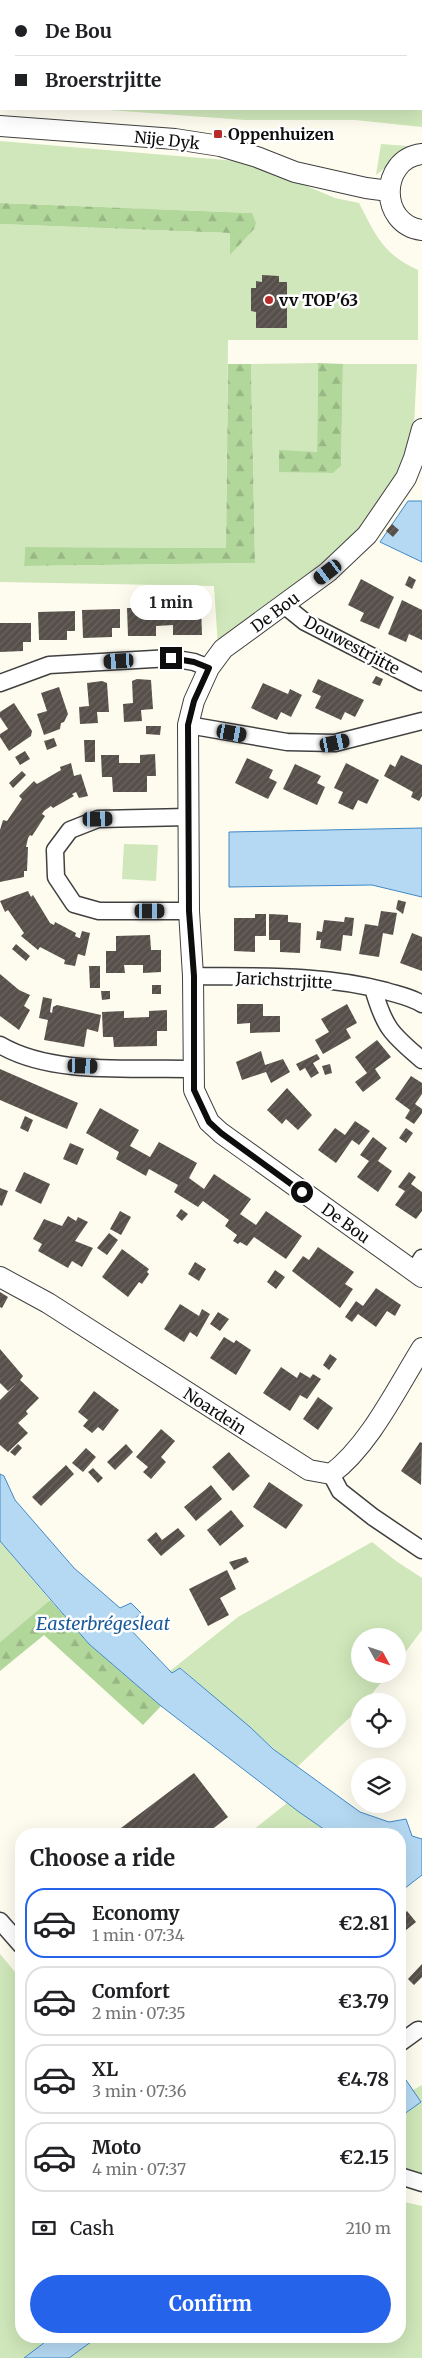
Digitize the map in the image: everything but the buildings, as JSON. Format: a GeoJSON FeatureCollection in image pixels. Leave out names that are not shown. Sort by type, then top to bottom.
{"type":"FeatureCollection","features":[{"type":"Feature","properties":{"kind":"street","name":"Nije Dyk"},"geometry":{"type":"LineString","coordinates":[[0,126],[175,140],[220,146],[295,172],[366,188],[389,191]]}},
{"type":"Feature","properties":{"kind":"street"},"geometry":{"type":"LineString","coordinates":[[422,154],[408,159],[400,165],[390,181],[389,191],[393,211],[400,220],[410,227],[422,230]]}},
{"type":"Feature","properties":{"kind":"street","name":"De Bou"},"geometry":{"type":"LineString","coordinates":[[420,1269],[221,1133],[209,1122],[200,1107],[194,1090],[193,1069],[194,976],[189,911],[188,725],[194,701],[209,668],[224,649],[328,572],[367,535],[406,478],[422,429]]}},
{"type":"Feature","properties":{"kind":"street","name":"Douwestrjitte"},"geometry":{"type":"LineString","coordinates":[[284,605],[305,622],[422,682]]}},
{"type":"Feature","properties":{"kind":"street"},"geometry":{"type":"LineString","coordinates":[[0,683],[49,665],[171,658],[194,662],[209,668]]}},
{"type":"Feature","properties":{"kind":"street"},"geometry":{"type":"LineString","coordinates":[[188,725],[287,742],[335,743],[422,721]]}},
{"type":"Feature","properties":{"kind":"street"},"geometry":{"type":"LineString","coordinates":[[188,818],[98,819],[70,830],[55,850],[56,877],[74,904],[98,910],[189,911]]}},
{"type":"Feature","properties":{"kind":"street","name":"Jarichstrjitte"},"geometry":{"type":"LineString","coordinates":[[194,976],[312,978],[374,988],[414,999],[422,1004]]}},
{"type":"Feature","properties":{"kind":"street"},"geometry":{"type":"LineString","coordinates":[[374,988],[380,1014],[394,1037],[422,1060]]}},
{"type":"Feature","properties":{"kind":"street"},"geometry":{"type":"LineString","coordinates":[[0,1044],[34,1060],[65,1066],[193,1069]]}},
{"type":"Feature","properties":{"kind":"street","name":"Noardein"},"geometry":{"type":"LineString","coordinates":[[0,1276],[48,1303],[292,1460],[309,1470],[332,1474]]}},
{"type":"Feature","properties":{"kind":"street"},"geometry":{"type":"LineString","coordinates":[[422,1348],[365,1440],[346,1464],[332,1474],[340,1491],[373,1517],[422,1550]]}},
{"type":"Feature","properties":{"kind":"street"},"geometry":{"type":"LineString","coordinates":[[0,1921],[15,1937]]}},
{"type":"Feature","properties":{"kind":"street"},"geometry":{"type":"LineString","coordinates":[[406,2039],[418,2030]]}},
{"type":"Feature","properties":{"kind":"street"},"geometry":{"type":"LineString","coordinates":[[406,2178],[422,2183]]}},
{"type":"Feature","properties":{"kind":"green space"},"geometry":{"type":"Polygon","coordinates":[[[109,110],[422,110],[422,127],[355,120],[245,120],[109,110]]]}},
{"type":"Feature","properties":{"kind":"green space"},"geometry":{"type":"Polygon","coordinates":[[[0,141],[237,161],[259,166],[335,198],[359,203],[376,234],[388,250],[406,264],[418,270],[418,340],[228,340],[226,548],[25,547],[24,566],[255,563],[251,364],[318,363],[317,453],[279,471],[333,473],[341,466],[343,364],[417,364],[414,426],[404,463],[364,525],[315,570],[218,647],[214,586],[0,582],[0,224],[230,233],[230,255],[252,213],[0,203],[0,141]]]}},
{"type":"Feature","properties":{"kind":"green space"},"geometry":{"type":"Polygon","coordinates":[[[381,144],[420,147],[400,156],[376,175],[381,144]]]}},
{"type":"Feature","properties":{"kind":"green space"},"geometry":{"type":"Polygon","coordinates":[[[0,203],[252,213],[256,223],[254,229],[230,255],[230,233],[0,224],[0,203]]]}},
{"type":"Feature","properties":{"kind":"green space"},"geometry":{"type":"Polygon","coordinates":[[[318,363],[343,364],[341,466],[333,473],[279,472],[279,450],[317,452],[318,363]]]}},
{"type":"Feature","properties":{"kind":"green space"},"geometry":{"type":"Polygon","coordinates":[[[228,364],[251,364],[255,563],[24,566],[25,547],[226,548],[228,364]]]}},
{"type":"Feature","properties":{"kind":"green space"},"geometry":{"type":"Polygon","coordinates":[[[124,844],[158,845],[156,881],[122,879],[124,844]]]}},
{"type":"Feature","properties":{"kind":"green space"},"geometry":{"type":"Polygon","coordinates":[[[0,1541],[50,1600],[0,1642],[0,1541]]]}},
{"type":"Feature","properties":{"kind":"green space"},"geometry":{"type":"Polygon","coordinates":[[[372,1542],[422,1578],[422,1630],[406,1651],[406,1628],[351,1628],[351,1683],[381,1683],[373,1693],[351,1693],[351,1716],[296,1768],[181,1668],[172,1673],[170,1671],[238,1617],[372,1542]]]}},
{"type":"Feature","properties":{"kind":"green space"},"geometry":{"type":"Polygon","coordinates":[[[50,1600],[89,1644],[161,1706],[143,1725],[44,1635],[0,1671],[0,1642],[50,1600]]]}},
{"type":"Feature","properties":{"kind":"green space"},"geometry":{"type":"Polygon","coordinates":[[[287,1803],[322,1828],[256,1828],[287,1803]]]}},
{"type":"Feature","properties":{"kind":"green space"},"geometry":{"type":"Polygon","coordinates":[[[0,1954],[15,1972],[15,2343],[44,2343],[24,2358],[0,2358],[0,1954]]]}},
{"type":"Feature","properties":{"kind":"green space"},"geometry":{"type":"Polygon","coordinates":[[[422,2085],[422,2174],[406,2170],[406,2113],[421,2102],[413,2090],[422,2085]]]}},
{"type":"Feature","properties":{"kind":"green space"},"geometry":{"type":"Polygon","coordinates":[[[406,2202],[422,2206],[422,2358],[69,2358],[89,2343],[406,2343],[406,2202]]]}},
{"type":"Feature","properties":{"kind":"water"},"geometry":{"type":"Polygon","coordinates":[[[408,501],[422,501],[422,562],[380,542],[408,501]]]}},
{"type":"Feature","properties":{"kind":"water"},"geometry":{"type":"Polygon","coordinates":[[[422,828],[422,897],[372,885],[229,887],[229,832],[422,828]]]}},
{"type":"Feature","properties":{"kind":"water","name":"Easterbrégesleat"},"geometry":{"type":"Polygon","coordinates":[[[0,1474],[4,1476],[15,1500],[74,1568],[120,1608],[131,1603],[141,1613],[127,1626],[172,1673],[180,1668],[273,1749],[351,1805],[351,1813],[363,1813],[389,1822],[406,1819],[412,1836],[422,1839],[422,1875],[406,1887],[406,1828],[322,1828],[161,1706],[89,1644],[0,1541],[0,1474]]]}},
{"type":"Feature","properties":{"kind":"water"},"geometry":{"type":"Polygon","coordinates":[[[406,2080],[421,2102],[406,2113],[406,2080]]]}},
{"type":"Feature","properties":{"kind":"water"},"geometry":{"type":"Polygon","coordinates":[[[44,2343],[89,2343],[69,2358],[24,2358],[44,2343]]]}},
{"type":"Feature","properties":{"kind":"place","name":"Oppenhuizen"},"geometry":{"type":"Point","coordinates":[218,134]}},
{"type":"Feature","properties":{"kind":"place","name":"vv TOP'63"},"geometry":{"type":"Point","coordinates":[269,300]}},
{"type":"Feature","properties":{"kind":"route"},"geometry":{"type":"LineString","coordinates":[[171,658],[194,662],[209,668],[194,701],[188,725],[189,911],[194,976],[194,1090],[200,1107],[209,1122],[221,1133],[302,1192]]}}]}
